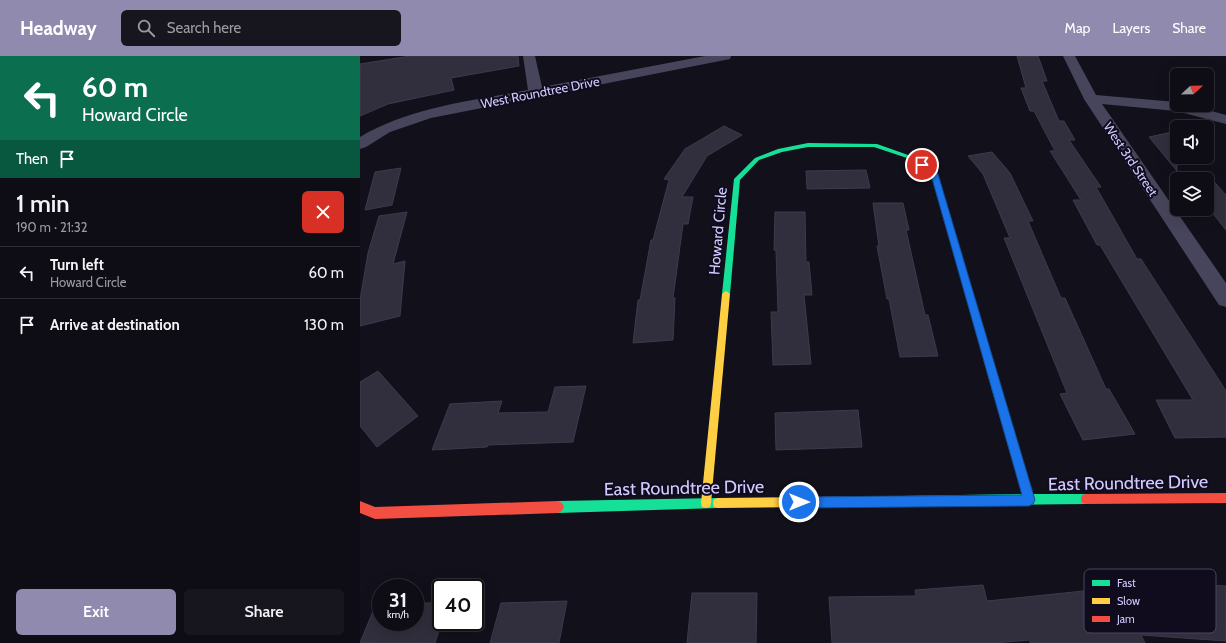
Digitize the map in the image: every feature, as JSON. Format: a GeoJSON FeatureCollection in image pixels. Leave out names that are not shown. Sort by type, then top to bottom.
{"type":"FeatureCollection","features":[{"type":"Feature","properties":{"kind":"street"},"geometry":{"type":"LineString","coordinates":[[529,56],[536,93]]}},
{"type":"Feature","properties":{"kind":"street","name":"West Roundtree Drive"},"geometry":{"type":"LineString","coordinates":[[360,144],[385,129],[427,114],[725,56]]}},
{"type":"Feature","properties":{"kind":"street","name":"West 3rd Street"},"geometry":{"type":"LineString","coordinates":[[1069,56],[1091,99],[1226,299]]}},
{"type":"Feature","properties":{"kind":"street"},"geometry":{"type":"LineString","coordinates":[[1091,99],[1160,103],[1226,120]]}},
{"type":"Feature","properties":{"kind":"street","name":"Howard Circle"},"geometry":{"type":"LineString","coordinates":[[706,503],[737,179],[757,159],[780,150],[808,145],[875,145],[909,157],[934,174],[1029,500]]}},
{"type":"Feature","properties":{"kind":"street","name":"East Roundtree Drive"},"geometry":{"type":"LineString","coordinates":[[360,508],[376,513],[706,503],[1226,498]]}},
{"type":"Feature","properties":{"kind":"building"},"geometry":{"type":"Polygon","coordinates":[[[410,56],[518,56],[519,66],[451,78],[454,90],[388,104],[360,116],[360,64],[410,56]]]}},
{"type":"Feature","properties":{"kind":"building"},"geometry":{"type":"Polygon","coordinates":[[[1017,56],[1038,56],[1047,81],[1042,81],[1059,121],[1064,121],[1075,140],[1069,140],[1101,187],[1096,187],[1137,259],[1141,259],[1226,391],[1226,437],[1175,438],[1156,400],[1193,400],[1100,245],[1097,245],[1073,200],[1081,200],[1050,151],[1055,151],[1034,111],[1030,111],[1021,88],[1026,88],[1017,56]]]}},
{"type":"Feature","properties":{"kind":"building"},"geometry":{"type":"Polygon","coordinates":[[[724,126],[742,135],[707,156],[682,197],[693,197],[688,224],[683,224],[673,298],[675,298],[673,340],[633,343],[638,300],[640,300],[651,240],[653,240],[669,180],[664,179],[685,149],[724,126]]]}},
{"type":"Feature","properties":{"kind":"building"},"geometry":{"type":"Polygon","coordinates":[[[1170,132],[1170,162],[1149,137],[1170,132]]]}},
{"type":"Feature","properties":{"kind":"building"},"geometry":{"type":"Polygon","coordinates":[[[992,152],[1010,173],[1033,221],[1028,221],[1061,298],[1065,298],[1106,389],[1109,389],[1135,434],[1083,440],[1060,394],[1067,393],[1004,238],[1010,238],[983,174],[968,156],[992,152]]]}},
{"type":"Feature","properties":{"kind":"building"},"geometry":{"type":"Polygon","coordinates":[[[1171,164],[1177,164],[1177,171],[1171,164]]]}},
{"type":"Feature","properties":{"kind":"building"},"geometry":{"type":"Polygon","coordinates":[[[401,168],[392,205],[365,210],[375,172],[401,168]]]}},
{"type":"Feature","properties":{"kind":"building"},"geometry":{"type":"Polygon","coordinates":[[[866,170],[870,188],[807,189],[806,171],[866,170]]]}},
{"type":"Feature","properties":{"kind":"building"},"geometry":{"type":"Polygon","coordinates":[[[1214,182],[1226,195],[1226,230],[1214,215],[1214,182]]]}},
{"type":"Feature","properties":{"kind":"building"},"geometry":{"type":"Polygon","coordinates":[[[873,203],[903,203],[909,230],[906,230],[925,315],[928,315],[938,356],[900,357],[877,246],[879,246],[873,203]]]}},
{"type":"Feature","properties":{"kind":"building"},"geometry":{"type":"Polygon","coordinates":[[[407,212],[393,264],[405,261],[400,316],[360,326],[360,300],[368,253],[379,216],[407,212]]]}},
{"type":"Feature","properties":{"kind":"building"},"geometry":{"type":"Polygon","coordinates":[[[775,212],[805,212],[806,262],[809,262],[812,295],[804,295],[811,364],[773,365],[771,312],[778,312],[776,250],[774,250],[775,212]]]}},
{"type":"Feature","properties":{"kind":"building"},"geometry":{"type":"Polygon","coordinates":[[[378,371],[418,416],[377,447],[360,426],[360,382],[378,371]]]}},
{"type":"Feature","properties":{"kind":"building"},"geometry":{"type":"Polygon","coordinates":[[[586,386],[573,442],[488,445],[487,447],[432,450],[450,404],[502,401],[498,413],[548,412],[555,387],[586,386]]]}},
{"type":"Feature","properties":{"kind":"building"},"geometry":{"type":"Polygon","coordinates":[[[858,410],[862,447],[776,450],[775,413],[858,410]]]}},
{"type":"Feature","properties":{"kind":"building"},"geometry":{"type":"Polygon","coordinates":[[[983,585],[987,601],[1084,591],[1084,633],[1216,633],[1216,586],[1226,586],[1226,641],[1141,635],[1145,643],[1030,643],[1030,640],[993,643],[832,643],[829,597],[916,596],[915,590],[983,585]]]}},
{"type":"Feature","properties":{"kind":"building"},"geometry":{"type":"Polygon","coordinates":[[[692,593],[757,593],[756,643],[687,643],[692,593]]]}},
{"type":"Feature","properties":{"kind":"building"},"geometry":{"type":"Polygon","coordinates":[[[567,601],[559,643],[490,643],[501,603],[567,601]]]}},
{"type":"Feature","properties":{"kind":"building"},"geometry":{"type":"Polygon","coordinates":[[[424,603],[432,603],[432,631],[439,631],[435,643],[360,643],[372,614],[372,631],[424,631],[424,603]]]}},
{"type":"Feature","properties":{"kind":"traffic: fast"},"geometry":{"type":"LineString","coordinates":[[726,294],[737,179],[757,159],[780,150],[808,145],[875,145],[909,157],[934,174],[939,190]]}},
{"type":"Feature","properties":{"kind":"traffic: fast"},"geometry":{"type":"LineString","coordinates":[[997,390],[1029,500]]}},
{"type":"Feature","properties":{"kind":"traffic: fast"},"geometry":{"type":"LineString","coordinates":[[901,501],[1086,499]]}},
{"type":"Feature","properties":{"kind":"traffic: fast"},"geometry":{"type":"LineString","coordinates":[[558,507],[718,503]]}},
{"type":"Feature","properties":{"kind":"traffic: slow"},"geometry":{"type":"LineString","coordinates":[[939,190],[997,390]]}},
{"type":"Feature","properties":{"kind":"traffic: slow"},"geometry":{"type":"LineString","coordinates":[[706,503],[726,294]]}},
{"type":"Feature","properties":{"kind":"traffic: slow"},"geometry":{"type":"LineString","coordinates":[[718,503],[901,501]]}},
{"type":"Feature","properties":{"kind":"traffic: jam"},"geometry":{"type":"LineString","coordinates":[[1086,499],[1226,498]]}},
{"type":"Feature","properties":{"kind":"traffic: jam"},"geometry":{"type":"LineString","coordinates":[[360,507],[375,513],[558,507]]}},
{"type":"Feature","properties":{"kind":"route"},"geometry":{"type":"LineString","coordinates":[[799,502],[1029,500],[934,174],[922,165]]}}]}
